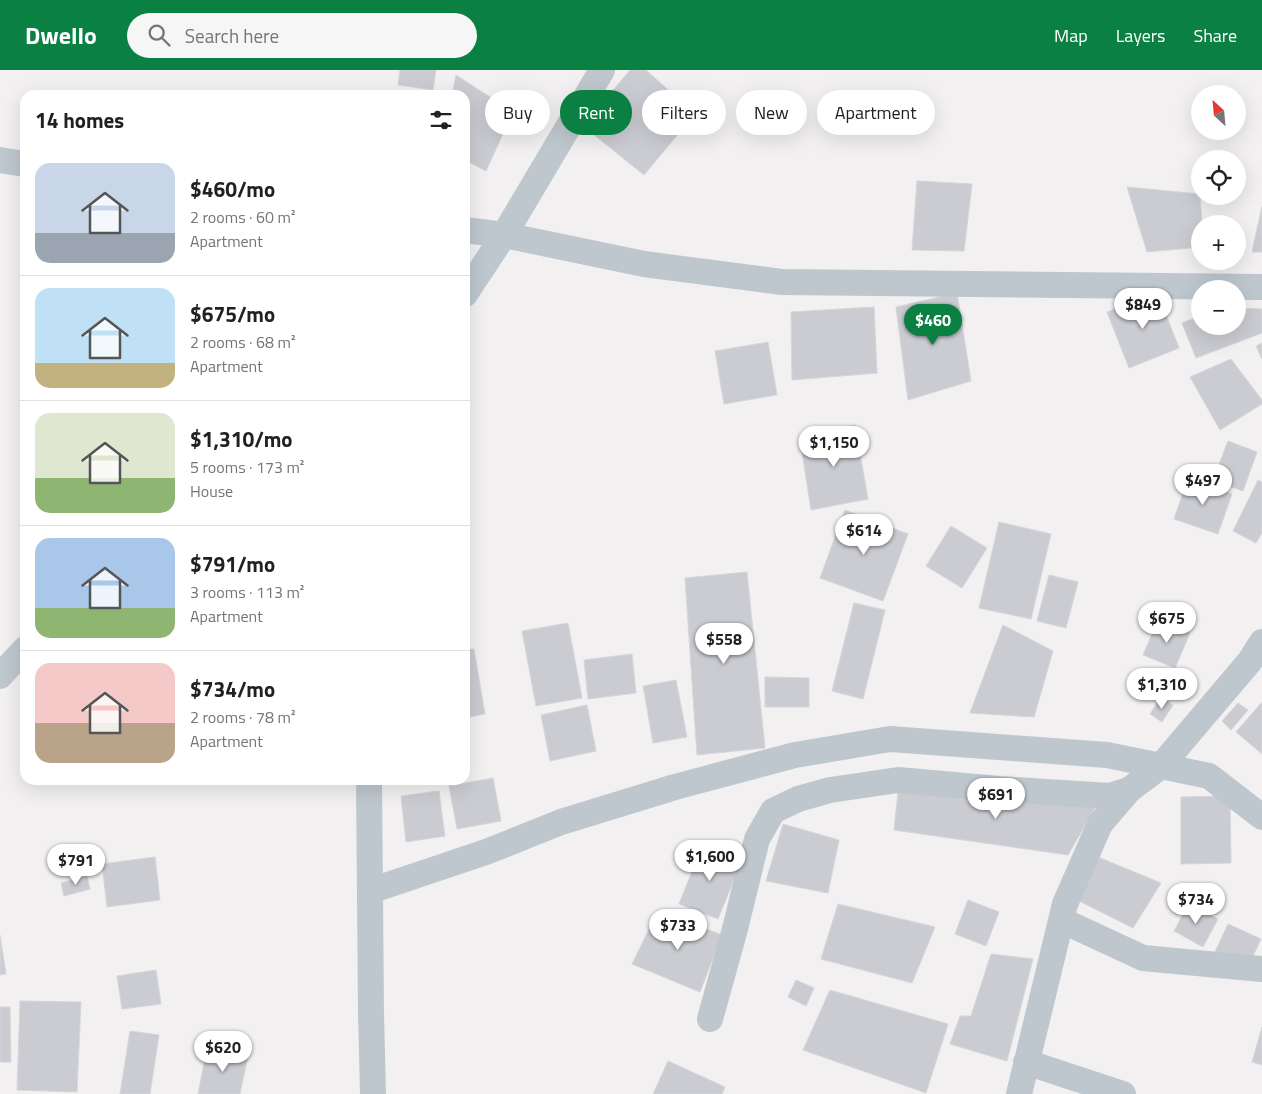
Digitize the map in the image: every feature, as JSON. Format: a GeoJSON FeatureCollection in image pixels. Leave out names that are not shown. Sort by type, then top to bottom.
{"type":"FeatureCollection","features":[{"type":"Feature","properties":{"kind":"street"},"geometry":{"type":"LineString","coordinates":[[470,287],[504,236],[602,70]]}},
{"type":"Feature","properties":{"kind":"street"},"geometry":{"type":"LineString","coordinates":[[0,160],[20,163]]}},
{"type":"Feature","properties":{"kind":"street"},"geometry":{"type":"LineString","coordinates":[[470,231],[644,264],[782,282],[1262,287]]}},
{"type":"Feature","properties":{"kind":"street"},"geometry":{"type":"LineString","coordinates":[[1019,1094],[1065,904],[1100,824],[1129,790],[1161,766],[1250,661],[1262,642]]}},
{"type":"Feature","properties":{"kind":"street"},"geometry":{"type":"LineString","coordinates":[[0,676],[20,654]]}},
{"type":"Feature","properties":{"kind":"street"},"geometry":{"type":"LineString","coordinates":[[370,891],[486,852],[561,822],[675,787],[796,755],[890,739],[1107,755],[1209,776],[1262,817]]}},
{"type":"Feature","properties":{"kind":"street"},"geometry":{"type":"LineString","coordinates":[[710,1019],[757,839],[773,811],[798,799],[830,790],[898,780],[1110,796],[1129,790]]}},
{"type":"Feature","properties":{"kind":"street"},"geometry":{"type":"LineString","coordinates":[[369,785],[373,1094]]}},
{"type":"Feature","properties":{"kind":"street"},"geometry":{"type":"LineString","coordinates":[[1062,920],[1143,958],[1262,969]]}},
{"type":"Feature","properties":{"kind":"street"},"geometry":{"type":"LineString","coordinates":[[1026,1062],[1122,1094]]}},
{"type":"Feature","properties":{"kind":"building"},"geometry":{"type":"Polygon","coordinates":[[[400,70],[436,70],[433,90],[398,85],[400,70]]]}},
{"type":"Feature","properties":{"kind":"building"},"geometry":{"type":"Polygon","coordinates":[[[630,70],[646,70],[668,90],[642,90],[642,135],[677,135],[644,175],[594,135],[632,135],[632,90],[613,90],[630,70]]]}},
{"type":"Feature","properties":{"kind":"building"},"geometry":{"type":"Polygon","coordinates":[[[456,75],[485,94],[485,135],[502,135],[486,171],[470,163],[470,90],[453,90],[456,75]]]}},
{"type":"Feature","properties":{"kind":"building"},"geometry":{"type":"Polygon","coordinates":[[[917,181],[972,184],[964,251],[912,250],[917,181]]]}},
{"type":"Feature","properties":{"kind":"building"},"geometry":{"type":"Polygon","coordinates":[[[1127,187],[1191,193],[1191,205],[1201,205],[1201,215],[1191,215],[1191,248],[1147,252],[1127,187]]]}},
{"type":"Feature","properties":{"kind":"building"},"geometry":{"type":"Polygon","coordinates":[[[1262,206],[1262,252],[1252,252],[1262,206]]]}},
{"type":"Feature","properties":{"kind":"building"},"geometry":{"type":"Polygon","coordinates":[[[1157,292],[1179,348],[1129,368],[1107,312],[1157,292]]]}},
{"type":"Feature","properties":{"kind":"building"},"geometry":{"type":"Polygon","coordinates":[[[957,293],[971,381],[908,400],[896,307],[957,293]]]}},
{"type":"Feature","properties":{"kind":"building"},"geometry":{"type":"Polygon","coordinates":[[[874,307],[877,373],[792,380],[791,312],[874,307]]]}},
{"type":"Feature","properties":{"kind":"building"},"geometry":{"type":"Polygon","coordinates":[[[1246,308],[1262,309],[1262,333],[1196,358],[1182,323],[1191,320],[1191,335],[1246,335],[1246,308]]]}},
{"type":"Feature","properties":{"kind":"building"},"geometry":{"type":"Polygon","coordinates":[[[768,342],[777,395],[724,404],[715,351],[768,342]]]}},
{"type":"Feature","properties":{"kind":"building"},"geometry":{"type":"Polygon","coordinates":[[[1262,343],[1262,359],[1256,346],[1262,343]]]}},
{"type":"Feature","properties":{"kind":"building"},"geometry":{"type":"Polygon","coordinates":[[[1231,359],[1262,400],[1262,404],[1220,430],[1190,377],[1231,359]]]}},
{"type":"Feature","properties":{"kind":"building"},"geometry":{"type":"Polygon","coordinates":[[[855,425],[868,499],[811,510],[800,439],[855,425]]]}},
{"type":"Feature","properties":{"kind":"building"},"geometry":{"type":"Polygon","coordinates":[[[1228,441],[1257,452],[1243,491],[1213,480],[1228,441]]]}},
{"type":"Feature","properties":{"kind":"building"},"geometry":{"type":"Polygon","coordinates":[[[1188,479],[1232,494],[1218,534],[1174,519],[1188,479]]]}},
{"type":"Feature","properties":{"kind":"building"},"geometry":{"type":"Polygon","coordinates":[[[1258,480],[1262,482],[1262,533],[1256,543],[1233,531],[1258,480]]]}},
{"type":"Feature","properties":{"kind":"building"},"geometry":{"type":"Polygon","coordinates":[[[845,510],[908,534],[883,601],[820,578],[845,510]]]}},
{"type":"Feature","properties":{"kind":"building"},"geometry":{"type":"Polygon","coordinates":[[[999,522],[1051,534],[1031,619],[979,608],[999,522]]]}},
{"type":"Feature","properties":{"kind":"building"},"geometry":{"type":"Polygon","coordinates":[[[951,526],[987,548],[962,588],[926,566],[951,526]]]}},
{"type":"Feature","properties":{"kind":"building"},"geometry":{"type":"Polygon","coordinates":[[[747,572],[765,748],[697,755],[685,578],[747,572]]]}},
{"type":"Feature","properties":{"kind":"building"},"geometry":{"type":"Polygon","coordinates":[[[1049,575],[1078,582],[1066,628],[1037,621],[1049,575]]]}},
{"type":"Feature","properties":{"kind":"building"},"geometry":{"type":"Polygon","coordinates":[[[854,603],[885,610],[863,699],[832,691],[854,603]]]}},
{"type":"Feature","properties":{"kind":"building"},"geometry":{"type":"Polygon","coordinates":[[[1158,620],[1190,633],[1175,668],[1143,655],[1158,620]]]}},
{"type":"Feature","properties":{"kind":"building"},"geometry":{"type":"Polygon","coordinates":[[[568,623],[582,698],[536,706],[522,631],[568,623]]]}},
{"type":"Feature","properties":{"kind":"building"},"geometry":{"type":"Polygon","coordinates":[[[1003,625],[1053,651],[1034,717],[970,713],[1003,625]]]}},
{"type":"Feature","properties":{"kind":"building"},"geometry":{"type":"Polygon","coordinates":[[[470,649],[474,649],[485,714],[470,717],[470,649]]]}},
{"type":"Feature","properties":{"kind":"building"},"geometry":{"type":"Polygon","coordinates":[[[632,654],[636,693],[588,699],[584,660],[632,654]]]}},
{"type":"Feature","properties":{"kind":"building"},"geometry":{"type":"Polygon","coordinates":[[[765,677],[809,678],[809,707],[765,707],[765,677]]]}},
{"type":"Feature","properties":{"kind":"building"},"geometry":{"type":"Polygon","coordinates":[[[676,680],[687,737],[653,743],[643,686],[676,680]]]}},
{"type":"Feature","properties":{"kind":"building"},"geometry":{"type":"Polygon","coordinates":[[[1161,697],[1173,705],[1162,722],[1150,714],[1161,697]]]}},
{"type":"Feature","properties":{"kind":"building"},"geometry":{"type":"Polygon","coordinates":[[[1262,702],[1262,754],[1236,732],[1262,702]]]}},
{"type":"Feature","properties":{"kind":"building"},"geometry":{"type":"Polygon","coordinates":[[[1238,703],[1248,710],[1231,730],[1222,721],[1238,703]]]}},
{"type":"Feature","properties":{"kind":"building"},"geometry":{"type":"Polygon","coordinates":[[[587,705],[596,751],[550,761],[541,715],[587,705]]]}},
{"type":"Feature","properties":{"kind":"building"},"geometry":{"type":"Polygon","coordinates":[[[493,778],[501,821],[457,829],[449,786],[470,785],[470,782],[493,778]]]}},
{"type":"Feature","properties":{"kind":"building"},"geometry":{"type":"Polygon","coordinates":[[[439,791],[445,836],[406,842],[401,796],[439,791]]]}},
{"type":"Feature","properties":{"kind":"building"},"geometry":{"type":"Polygon","coordinates":[[[898,792],[1099,801],[1068,855],[894,830],[898,792]]]}},
{"type":"Feature","properties":{"kind":"building"},"geometry":{"type":"Polygon","coordinates":[[[1230,796],[1231,863],[1181,864],[1181,797],[1230,796]]]}},
{"type":"Feature","properties":{"kind":"building"},"geometry":{"type":"Polygon","coordinates":[[[783,824],[839,840],[828,893],[766,881],[783,824]]]}},
{"type":"Feature","properties":{"kind":"building"},"geometry":{"type":"Polygon","coordinates":[[[703,844],[742,860],[718,919],[679,904],[703,844]]]}},
{"type":"Feature","properties":{"kind":"building"},"geometry":{"type":"Polygon","coordinates":[[[155,857],[160,900],[107,907],[102,864],[155,857]]]}},
{"type":"Feature","properties":{"kind":"building"},"geometry":{"type":"Polygon","coordinates":[[[1098,857],[1161,883],[1133,928],[1077,900],[1098,857]]]}},
{"type":"Feature","properties":{"kind":"building"},"geometry":{"type":"Polygon","coordinates":[[[87,876],[90,889],[64,896],[61,883],[87,876]]]}},
{"type":"Feature","properties":{"kind":"building"},"geometry":{"type":"Polygon","coordinates":[[[968,900],[999,912],[986,946],[955,934],[968,900]]]}},
{"type":"Feature","properties":{"kind":"building"},"geometry":{"type":"Polygon","coordinates":[[[1189,903],[1218,919],[1203,947],[1174,931],[1189,903]]]}},
{"type":"Feature","properties":{"kind":"building"},"geometry":{"type":"Polygon","coordinates":[[[838,904],[935,927],[912,983],[821,959],[838,904]]]}},
{"type":"Feature","properties":{"kind":"building"},"geometry":{"type":"Polygon","coordinates":[[[658,911],[722,935],[700,992],[632,964],[658,911]]]}},
{"type":"Feature","properties":{"kind":"building"},"geometry":{"type":"Polygon","coordinates":[[[1228,924],[1261,939],[1248,967],[1215,952],[1228,924]]]}},
{"type":"Feature","properties":{"kind":"building"},"geometry":{"type":"Polygon","coordinates":[[[0,935],[6,974],[0,975],[0,935]]]}},
{"type":"Feature","properties":{"kind":"building"},"geometry":{"type":"Polygon","coordinates":[[[991,954],[1033,959],[1007,1061],[950,1044],[960,1016],[971,1016],[991,954]]]}},
{"type":"Feature","properties":{"kind":"building"},"geometry":{"type":"Polygon","coordinates":[[[156,970],[161,1004],[122,1009],[117,976],[156,970]]]}},
{"type":"Feature","properties":{"kind":"building"},"geometry":{"type":"Polygon","coordinates":[[[796,980],[814,988],[806,1006],[788,997],[796,980]]]}},
{"type":"Feature","properties":{"kind":"building"},"geometry":{"type":"Polygon","coordinates":[[[830,990],[948,1024],[926,1093],[803,1050],[830,990]]]}},
{"type":"Feature","properties":{"kind":"building"},"geometry":{"type":"Polygon","coordinates":[[[20,1001],[81,1002],[77,1092],[17,1090],[20,1001]]]}},
{"type":"Feature","properties":{"kind":"building"},"geometry":{"type":"Polygon","coordinates":[[[0,1007],[10,1007],[11,1062],[0,1062],[0,1007]]]}},
{"type":"Feature","properties":{"kind":"building"},"geometry":{"type":"Polygon","coordinates":[[[1262,1027],[1262,1065],[1252,1062],[1262,1027]]]}},
{"type":"Feature","properties":{"kind":"building"},"geometry":{"type":"Polygon","coordinates":[[[130,1031],[159,1035],[150,1094],[120,1094],[130,1031]]]}},
{"type":"Feature","properties":{"kind":"building"},"geometry":{"type":"Polygon","coordinates":[[[207,1048],[248,1056],[240,1094],[198,1094],[207,1048]]]}},
{"type":"Feature","properties":{"kind":"building"},"geometry":{"type":"Polygon","coordinates":[[[668,1061],[725,1087],[722,1094],[653,1094],[668,1061]]]}}]}
